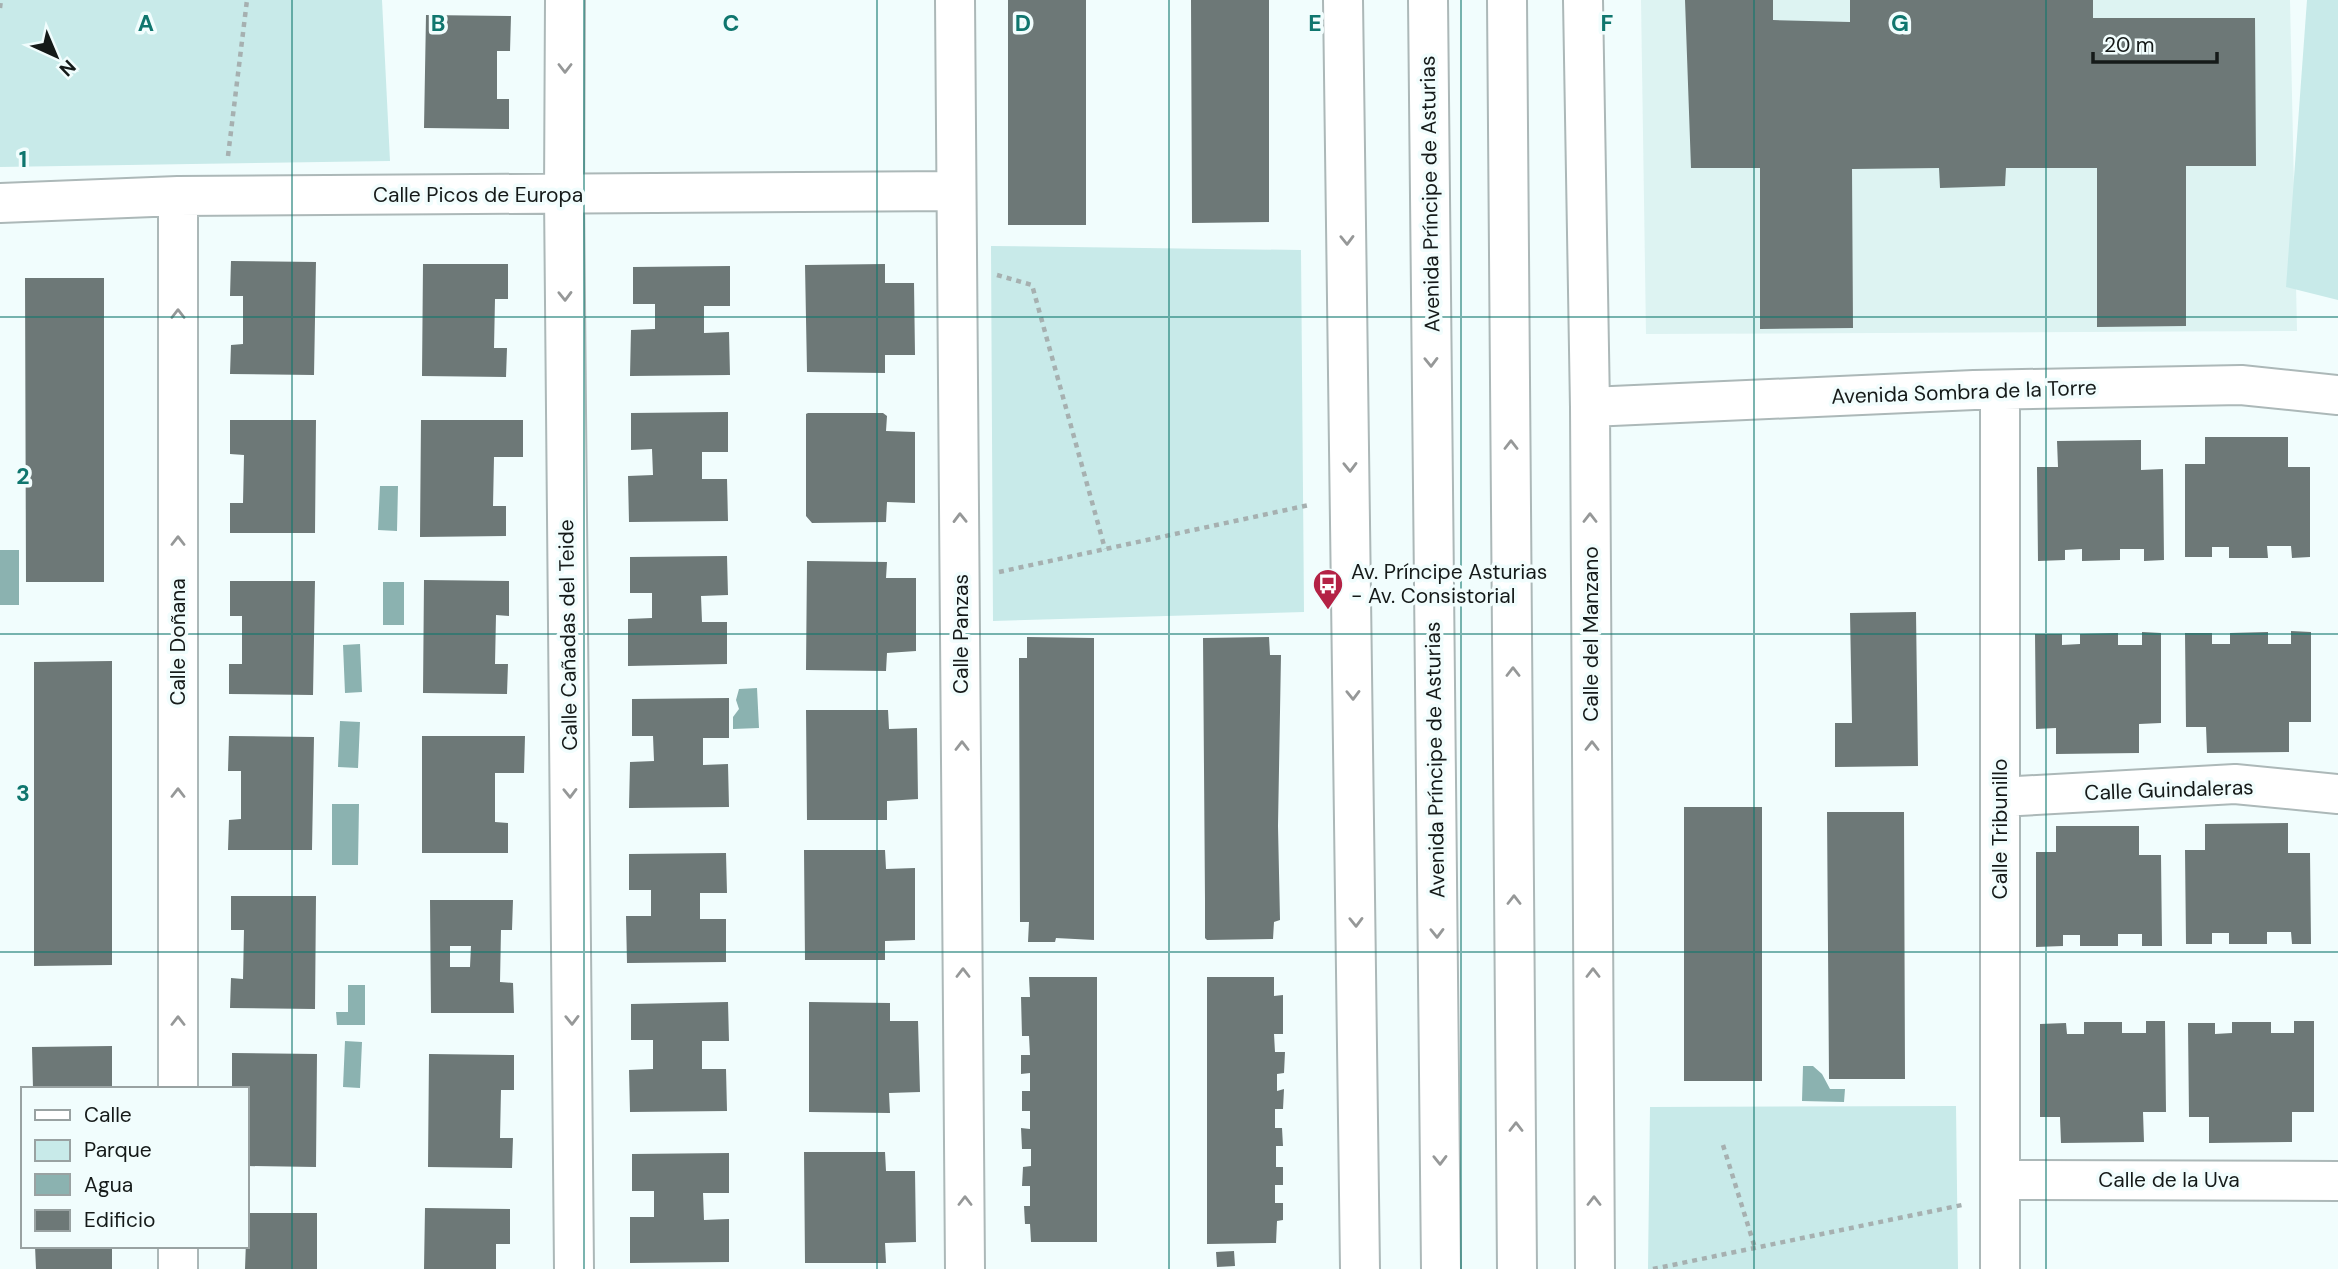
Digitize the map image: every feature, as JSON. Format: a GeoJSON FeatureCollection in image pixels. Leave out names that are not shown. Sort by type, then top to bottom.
{"type":"FeatureCollection","features":[{"type":"Feature","properties":{"kind":"street","name":"Calle Cañadas del Teide"},"geometry":{"type":"LineString","coordinates":[[565,0],[564,195],[574,1269]]}},
{"type":"Feature","properties":{"kind":"street","name":"Calle Panzas"},"geometry":{"type":"LineString","coordinates":[[955,0],[965,1269]]}},
{"type":"Feature","properties":{"kind":"street"},"geometry":{"type":"LineString","coordinates":[[1343,0],[1360,1269]]}},
{"type":"Feature","properties":{"kind":"street"},"geometry":{"type":"LineString","coordinates":[[1346,189],[1356,122],[1368,0]]}},
{"type":"Feature","properties":{"kind":"street","name":"Avenida Príncipe de Asturias"},"geometry":{"type":"LineString","coordinates":[[1428,0],[1441,1269]]}},
{"type":"Feature","properties":{"kind":"street"},"geometry":{"type":"LineString","coordinates":[[1507,0],[1517,1269]]}},
{"type":"Feature","properties":{"kind":"street","name":"Calle del Manzano"},"geometry":{"type":"LineString","coordinates":[[1583,0],[1590,407],[1595,1269]]}},
{"type":"Feature","properties":{"kind":"street","name":"Calle Picos de Europa"},"geometry":{"type":"LineString","coordinates":[[0,202],[178,195],[956,191]]}},
{"type":"Feature","properties":{"kind":"street","name":"Calle Doñana"},"geometry":{"type":"LineString","coordinates":[[178,195],[178,1087]]}},
{"type":"Feature","properties":{"kind":"street","name":"Avenida Sombra de la Torre"},"geometry":{"type":"LineString","coordinates":[[1590,407],[2000,390],[2242,385],[2338,396]]}},
{"type":"Feature","properties":{"kind":"street","name":"Calle Tribunillo"},"geometry":{"type":"LineString","coordinates":[[2000,390],[2000,1269]]}},
{"type":"Feature","properties":{"kind":"street","name":"Calle Guindaleras"},"geometry":{"type":"LineString","coordinates":[[2000,797],[2235,784],[2338,794]]}},
{"type":"Feature","properties":{"kind":"street","name":"Calle de la Uva"},"geometry":{"type":"LineString","coordinates":[[2000,1188],[2338,1181]]}},
{"type":"Feature","properties":{"kind":"street"},"geometry":{"type":"LineString","coordinates":[[178,1248],[178,1269]]}},
{"type":"Feature","properties":{"kind":"path"},"geometry":{"type":"LineString","coordinates":[[0,8],[1,0]]}},
{"type":"Feature","properties":{"kind":"path"},"geometry":{"type":"LineString","coordinates":[[223,196],[247,0]]}},
{"type":"Feature","properties":{"kind":"path"},"geometry":{"type":"LineString","coordinates":[[956,264],[1032,285],[1105,549]]}},
{"type":"Feature","properties":{"kind":"path"},"geometry":{"type":"LineString","coordinates":[[961,580],[1351,496]]}},
{"type":"Feature","properties":{"kind":"path"},"geometry":{"type":"LineString","coordinates":[[1723,1145],[1755,1248]]}},
{"type":"Feature","properties":{"kind":"path"},"geometry":{"type":"LineString","coordinates":[[1653,1269],[1755,1248],[2000,1188]]}},
{"type":"Feature","properties":{"kind":"shaded area"},"geometry":{"type":"Polygon","coordinates":[[[1641,0],[2290,0],[2297,331],[1646,334],[1641,0]]]}},
{"type":"Feature","properties":{"kind":"green space"},"geometry":{"type":"Polygon","coordinates":[[[0,0],[382,0],[390,161],[0,167],[0,0]]]}},
{"type":"Feature","properties":{"kind":"green space"},"geometry":{"type":"Polygon","coordinates":[[[2307,0],[2338,0],[2338,300],[2286,287],[2307,0]]]}},
{"type":"Feature","properties":{"kind":"green space"},"geometry":{"type":"Polygon","coordinates":[[[991,246],[1301,250],[1304,612],[993,621],[991,246]]]}},
{"type":"Feature","properties":{"kind":"green space"},"geometry":{"type":"Polygon","coordinates":[[[1956,1106],[1958,1269],[1648,1269],[1650,1107],[1956,1106]]]}},
{"type":"Feature","properties":{"kind":"water"},"geometry":{"type":"Polygon","coordinates":[[[380,486],[398,486],[397,531],[378,530],[380,486]]]}},
{"type":"Feature","properties":{"kind":"water"},"geometry":{"type":"Polygon","coordinates":[[[0,550],[19,550],[19,605],[0,605],[0,550]]]}},
{"type":"Feature","properties":{"kind":"water"},"geometry":{"type":"Polygon","coordinates":[[[383,582],[404,582],[404,625],[383,625],[383,582]]]}},
{"type":"Feature","properties":{"kind":"water"},"geometry":{"type":"Polygon","coordinates":[[[360,644],[362,692],[345,693],[343,645],[360,644]]]}},
{"type":"Feature","properties":{"kind":"water"},"geometry":{"type":"Polygon","coordinates":[[[757,688],[759,728],[733,729],[733,717],[739,709],[736,700],[739,689],[757,688]]]}},
{"type":"Feature","properties":{"kind":"water"},"geometry":{"type":"Polygon","coordinates":[[[340,721],[360,722],[358,768],[338,767],[340,721]]]}},
{"type":"Feature","properties":{"kind":"water"},"geometry":{"type":"Polygon","coordinates":[[[332,804],[359,804],[358,865],[332,865],[332,804]]]}},
{"type":"Feature","properties":{"kind":"water"},"geometry":{"type":"Polygon","coordinates":[[[348,985],[365,985],[365,1025],[337,1025],[336,1012],[348,1012],[348,985]]]}},
{"type":"Feature","properties":{"kind":"water"},"geometry":{"type":"Polygon","coordinates":[[[345,1041],[362,1042],[360,1088],[343,1087],[345,1041]]]}},
{"type":"Feature","properties":{"kind":"water"},"geometry":{"type":"Polygon","coordinates":[[[1803,1066],[1813,1066],[1822,1074],[1830,1089],[1845,1089],[1844,1102],[1802,1101],[1803,1066]]]}},
{"type":"Feature","properties":{"kind":"building"},"geometry":{"type":"Polygon","coordinates":[[[1008,0],[1086,0],[1086,225],[1008,225],[1008,0]]]}},
{"type":"Feature","properties":{"kind":"building"},"geometry":{"type":"Polygon","coordinates":[[[1191,0],[1269,0],[1269,222],[1192,223],[1191,0]]]}},
{"type":"Feature","properties":{"kind":"building"},"geometry":{"type":"Polygon","coordinates":[[[1685,0],[1773,0],[1773,20],[1850,22],[1850,0],[2093,0],[2093,18],[2255,18],[2256,166],[2186,166],[2186,326],[2097,327],[2097,168],[2006,168],[2005,186],[1940,188],[1939,168],[1852,169],[1853,328],[1760,329],[1760,168],[1691,168],[1685,0]]]}},
{"type":"Feature","properties":{"kind":"building"},"geometry":{"type":"Polygon","coordinates":[[[426,15],[511,16],[510,51],[497,51],[497,99],[509,99],[509,129],[424,128],[426,15]]]}},
{"type":"Feature","properties":{"kind":"building"},"geometry":{"type":"Polygon","coordinates":[[[231,261],[316,262],[314,375],[230,374],[231,345],[243,344],[243,296],[230,296],[231,261]]]}},
{"type":"Feature","properties":{"kind":"building"},"geometry":{"type":"Polygon","coordinates":[[[423,264],[508,264],[508,299],[495,299],[494,348],[507,348],[506,377],[422,376],[423,264]]]}},
{"type":"Feature","properties":{"kind":"building"},"geometry":{"type":"Polygon","coordinates":[[[885,264],[885,283],[914,283],[915,355],[885,355],[885,373],[807,372],[805,265],[885,264]]]}},
{"type":"Feature","properties":{"kind":"building"},"geometry":{"type":"Polygon","coordinates":[[[730,266],[730,306],[704,306],[704,333],[729,332],[730,375],[630,376],[631,330],[655,329],[655,304],[633,304],[633,267],[730,266]]]}},
{"type":"Feature","properties":{"kind":"building"},"geometry":{"type":"Polygon","coordinates":[[[25,278],[104,278],[104,582],[26,582],[25,278]]]}},
{"type":"Feature","properties":{"kind":"building"},"geometry":{"type":"Polygon","coordinates":[[[728,412],[728,452],[702,452],[702,479],[727,479],[728,521],[629,522],[628,476],[653,475],[652,449],[631,450],[631,413],[728,412]]]}},
{"type":"Feature","properties":{"kind":"building"},"geometry":{"type":"Polygon","coordinates":[[[808,413],[883,413],[887,416],[886,431],[915,432],[915,503],[887,502],[886,522],[812,523],[806,516],[808,413]]]}},
{"type":"Feature","properties":{"kind":"building"},"geometry":{"type":"Polygon","coordinates":[[[230,420],[316,420],[315,533],[230,533],[230,503],[243,503],[244,455],[230,454],[230,420]]]}},
{"type":"Feature","properties":{"kind":"building"},"geometry":{"type":"Polygon","coordinates":[[[421,420],[523,420],[523,457],[494,457],[493,506],[506,506],[506,536],[420,537],[421,420]]]}},
{"type":"Feature","properties":{"kind":"building"},"geometry":{"type":"Polygon","coordinates":[[[2205,437],[2288,437],[2288,467],[2310,467],[2310,557],[2292,558],[2291,546],[2267,546],[2268,558],[2229,558],[2229,547],[2212,547],[2212,557],[2185,557],[2185,464],[2205,464],[2205,437]]]}},
{"type":"Feature","properties":{"kind":"building"},"geometry":{"type":"Polygon","coordinates":[[[2141,440],[2141,470],[2163,469],[2164,560],[2144,561],[2144,549],[2120,549],[2120,560],[2082,561],[2082,549],[2065,550],[2065,560],[2038,561],[2037,467],[2058,467],[2057,441],[2141,440]]]}},
{"type":"Feature","properties":{"kind":"building"},"geometry":{"type":"Polygon","coordinates":[[[727,556],[728,595],[701,596],[702,622],[727,622],[727,664],[628,666],[628,619],[652,618],[652,593],[630,593],[630,557],[727,556]]]}},
{"type":"Feature","properties":{"kind":"building"},"geometry":{"type":"Polygon","coordinates":[[[807,561],[887,562],[886,578],[916,578],[916,651],[887,653],[886,671],[806,670],[807,561]]]}},
{"type":"Feature","properties":{"kind":"building"},"geometry":{"type":"Polygon","coordinates":[[[424,580],[509,581],[509,616],[496,615],[495,664],[508,664],[507,694],[423,693],[424,580]]]}},
{"type":"Feature","properties":{"kind":"building"},"geometry":{"type":"Polygon","coordinates":[[[230,581],[315,581],[313,695],[229,694],[229,664],[242,664],[242,616],[230,616],[230,581]]]}},
{"type":"Feature","properties":{"kind":"building"},"geometry":{"type":"Polygon","coordinates":[[[1916,612],[1918,766],[1835,767],[1835,723],[1852,723],[1850,613],[1916,612]]]}},
{"type":"Feature","properties":{"kind":"building"},"geometry":{"type":"Polygon","coordinates":[[[2291,631],[2311,632],[2311,722],[2289,722],[2289,752],[2207,753],[2206,727],[2186,727],[2185,633],[2212,633],[2212,644],[2230,644],[2230,633],[2268,632],[2268,644],[2291,644],[2291,631]]]}},
{"type":"Feature","properties":{"kind":"building"},"geometry":{"type":"Polygon","coordinates":[[[2142,632],[2161,633],[2161,723],[2139,724],[2139,753],[2056,754],[2056,728],[2036,729],[2035,634],[2062,634],[2062,645],[2080,644],[2080,634],[2118,633],[2118,645],[2142,645],[2142,632]]]}},
{"type":"Feature","properties":{"kind":"building"},"geometry":{"type":"Polygon","coordinates":[[[1027,637],[1094,638],[1094,940],[1056,938],[1055,942],[1028,942],[1029,922],[1020,922],[1019,658],[1027,658],[1027,637]]]}},
{"type":"Feature","properties":{"kind":"building"},"geometry":{"type":"Polygon","coordinates":[[[1269,637],[1270,655],[1281,655],[1278,826],[1280,920],[1274,922],[1273,939],[1207,940],[1203,638],[1269,637]]]}},
{"type":"Feature","properties":{"kind":"building"},"geometry":{"type":"Polygon","coordinates":[[[112,661],[112,965],[34,966],[34,662],[112,661]]]}},
{"type":"Feature","properties":{"kind":"building"},"geometry":{"type":"Polygon","coordinates":[[[729,698],[729,738],[703,738],[703,765],[728,764],[729,807],[629,808],[630,762],[654,761],[653,736],[632,736],[632,699],[729,698]]]}},
{"type":"Feature","properties":{"kind":"building"},"geometry":{"type":"Polygon","coordinates":[[[806,710],[888,710],[889,729],[917,728],[918,799],[887,801],[887,820],[807,820],[806,710]]]}},
{"type":"Feature","properties":{"kind":"building"},"geometry":{"type":"Polygon","coordinates":[[[229,736],[314,737],[312,850],[228,850],[229,820],[241,819],[241,771],[228,771],[229,736]]]}},
{"type":"Feature","properties":{"kind":"building"},"geometry":{"type":"Polygon","coordinates":[[[422,736],[525,736],[524,773],[495,773],[495,822],[508,823],[508,853],[422,853],[422,736]]]}},
{"type":"Feature","properties":{"kind":"building"},"geometry":{"type":"Polygon","coordinates":[[[1684,807],[1762,807],[1762,1081],[1684,1081],[1684,807]]]}},
{"type":"Feature","properties":{"kind":"building"},"geometry":{"type":"Polygon","coordinates":[[[1827,812],[1904,812],[1905,1079],[1829,1079],[1827,812]]]}},
{"type":"Feature","properties":{"kind":"building"},"geometry":{"type":"Polygon","coordinates":[[[2288,823],[2288,853],[2310,853],[2311,944],[2292,944],[2291,932],[2267,932],[2267,944],[2229,944],[2229,933],[2212,933],[2212,944],[2186,944],[2185,850],[2205,850],[2205,824],[2288,823]]]}},
{"type":"Feature","properties":{"kind":"building"},"geometry":{"type":"Polygon","coordinates":[[[2056,826],[2139,826],[2139,855],[2161,855],[2162,946],[2142,946],[2142,934],[2118,934],[2118,946],[2080,946],[2080,935],[2063,935],[2063,946],[2036,947],[2036,852],[2056,852],[2056,826]]]}},
{"type":"Feature","properties":{"kind":"building"},"geometry":{"type":"Polygon","coordinates":[[[804,850],[885,850],[886,869],[915,868],[915,940],[885,941],[885,960],[805,960],[804,850]]]}},
{"type":"Feature","properties":{"kind":"building"},"geometry":{"type":"Polygon","coordinates":[[[726,853],[727,893],[700,893],[700,919],[726,919],[726,962],[627,963],[626,916],[651,916],[651,890],[629,890],[629,854],[726,853]]]}},
{"type":"Feature","properties":{"kind":"building"},"geometry":{"type":"Polygon","coordinates":[[[231,896],[316,896],[315,1009],[230,1008],[231,978],[243,979],[244,930],[231,930],[231,896]]]}},
{"type":"Feature","properties":{"kind":"building"},"geometry":{"type":"Polygon","coordinates":[[[430,900],[513,900],[512,930],[501,930],[500,982],[513,983],[514,1013],[431,1013],[430,900]],[[450,946],[450,967],[470,967],[471,946],[450,946]]]}},
{"type":"Feature","properties":{"kind":"building"},"geometry":{"type":"Polygon","coordinates":[[[1029,977],[1097,977],[1097,1242],[1031,1242],[1030,1224],[1025,1224],[1024,1206],[1030,1206],[1030,1186],[1022,1186],[1023,1167],[1031,1166],[1031,1149],[1022,1149],[1021,1128],[1030,1129],[1030,1111],[1022,1111],[1022,1091],[1030,1091],[1030,1073],[1021,1074],[1021,1055],[1030,1055],[1029,1036],[1022,1036],[1021,997],[1030,997],[1029,977]]]}},
{"type":"Feature","properties":{"kind":"building"},"geometry":{"type":"Polygon","coordinates":[[[1207,977],[1274,977],[1274,996],[1283,995],[1283,1034],[1274,1034],[1275,1052],[1285,1052],[1284,1073],[1277,1074],[1277,1091],[1284,1089],[1283,1109],[1275,1109],[1275,1128],[1282,1128],[1283,1146],[1276,1146],[1276,1167],[1283,1167],[1283,1185],[1275,1185],[1275,1203],[1283,1203],[1283,1220],[1277,1221],[1276,1243],[1207,1244],[1207,977]]]}},
{"type":"Feature","properties":{"kind":"building"},"geometry":{"type":"Polygon","coordinates":[[[728,1002],[729,1041],[702,1041],[702,1069],[726,1069],[727,1111],[630,1112],[629,1070],[653,1069],[653,1040],[631,1040],[631,1004],[728,1002]]]}},
{"type":"Feature","properties":{"kind":"building"},"geometry":{"type":"Polygon","coordinates":[[[809,1002],[890,1003],[890,1021],[918,1021],[920,1092],[889,1093],[890,1113],[809,1112],[809,1002]]]}},
{"type":"Feature","properties":{"kind":"building"},"geometry":{"type":"Polygon","coordinates":[[[2146,1021],[2165,1021],[2166,1112],[2143,1112],[2144,1142],[2061,1143],[2060,1117],[2040,1117],[2040,1024],[2066,1023],[2067,1034],[2084,1034],[2084,1022],[2122,1022],[2122,1033],[2146,1033],[2146,1021]]]}},
{"type":"Feature","properties":{"kind":"building"},"geometry":{"type":"Polygon","coordinates":[[[2294,1021],[2314,1021],[2314,1112],[2292,1112],[2292,1142],[2209,1143],[2209,1117],[2189,1117],[2188,1023],[2215,1023],[2215,1034],[2232,1033],[2232,1022],[2271,1022],[2271,1033],[2294,1033],[2294,1021]]]}},
{"type":"Feature","properties":{"kind":"building"},"geometry":{"type":"Polygon","coordinates":[[[112,1046],[112,1087],[33,1087],[32,1047],[112,1046]]]}},
{"type":"Feature","properties":{"kind":"building"},"geometry":{"type":"Polygon","coordinates":[[[232,1053],[317,1054],[316,1167],[248,1166],[248,1087],[232,1087],[232,1053]]]}},
{"type":"Feature","properties":{"kind":"building"},"geometry":{"type":"Polygon","coordinates":[[[429,1054],[514,1055],[514,1090],[501,1090],[500,1138],[513,1138],[512,1168],[428,1167],[429,1054]]]}},
{"type":"Feature","properties":{"kind":"building"},"geometry":{"type":"Polygon","coordinates":[[[804,1152],[885,1152],[886,1171],[915,1171],[916,1242],[885,1243],[886,1263],[805,1263],[804,1152]]]}},
{"type":"Feature","properties":{"kind":"building"},"geometry":{"type":"Polygon","coordinates":[[[729,1153],[729,1193],[703,1193],[704,1220],[729,1219],[729,1262],[630,1263],[630,1217],[654,1217],[654,1191],[632,1191],[632,1154],[729,1153]]]}},
{"type":"Feature","properties":{"kind":"building"},"geometry":{"type":"Polygon","coordinates":[[[425,1208],[510,1209],[510,1244],[496,1244],[496,1269],[424,1269],[425,1208]]]}},
{"type":"Feature","properties":{"kind":"building"},"geometry":{"type":"Polygon","coordinates":[[[248,1213],[317,1213],[317,1269],[245,1269],[248,1213]]]}},
{"type":"Feature","properties":{"kind":"building"},"geometry":{"type":"Polygon","coordinates":[[[35,1248],[112,1248],[112,1269],[36,1269],[35,1248]]]}},
{"type":"Feature","properties":{"kind":"building"},"geometry":{"type":"Polygon","coordinates":[[[1234,1251],[1235,1266],[1217,1267],[1216,1252],[1234,1251]]]}},
{"type":"Feature","properties":{"kind":"place","name":"Av. Príncipe Asturias - Av. Consistorial"},"geometry":{"type":"Point","coordinates":[1328,611]}}]}
